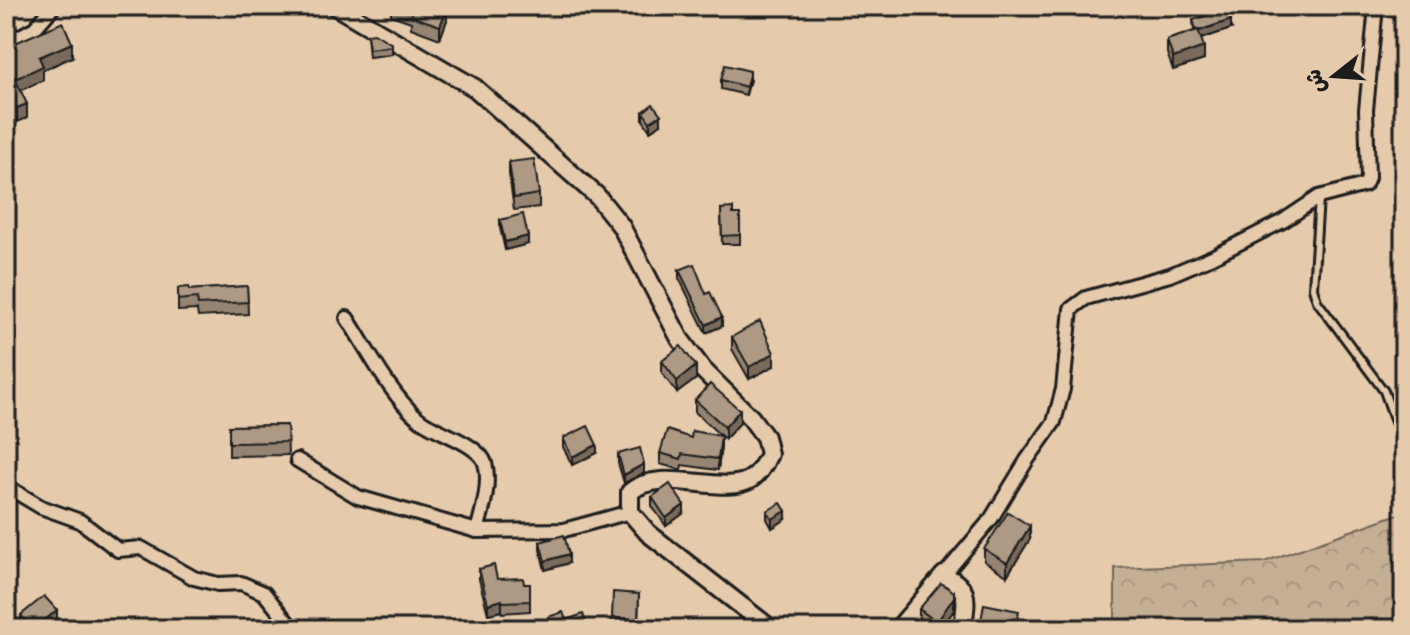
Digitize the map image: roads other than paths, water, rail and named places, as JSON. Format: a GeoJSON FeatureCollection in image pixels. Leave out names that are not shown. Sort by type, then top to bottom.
{"type":"FeatureCollection","features":[{"type":"Feature","properties":{"kind":"main road"},"geometry":{"type":"LineString","coordinates":[[335,6],[475,88],[597,196],[621,226],[680,339],[703,370],[751,418],[765,437],[769,454],[762,468],[750,480],[734,483],[653,481],[638,486],[630,492],[630,512],[648,533],[771,629]]}},
{"type":"Feature","properties":{"kind":"main road"},"geometry":{"type":"LineString","coordinates":[[898,629],[944,575],[960,583],[966,594],[963,629]]}},
{"type":"Feature","properties":{"kind":"street"},"geometry":{"type":"LineString","coordinates":[[6,44],[35,28],[54,6]]}},
{"type":"Feature","properties":{"kind":"street"},"geometry":{"type":"LineString","coordinates":[[944,575],[991,519],[1054,422],[1063,389],[1071,309],[1086,298],[1170,275],[1212,257],[1283,221],[1319,197],[1359,188],[1368,178],[1366,110],[1376,6]]}},
{"type":"Feature","properties":{"kind":"street"},"geometry":{"type":"LineString","coordinates":[[347,318],[403,403],[417,418],[474,449],[485,463],[485,491],[477,531]]}},
{"type":"Feature","properties":{"kind":"street"},"geometry":{"type":"LineString","coordinates":[[297,460],[358,497],[477,531],[564,530],[630,512]]}},
{"type":"Feature","properties":{"kind":"street"},"geometry":{"type":"LineString","coordinates":[[6,486],[41,507],[80,521],[118,550],[141,548],[194,578],[218,584],[241,583],[264,593],[293,629]]}},
{"type":"Feature","properties":{"kind":"lane"},"geometry":{"type":"LineString","coordinates":[[1319,197],[1313,288],[1317,301],[1384,391],[1404,447]]}}]}
